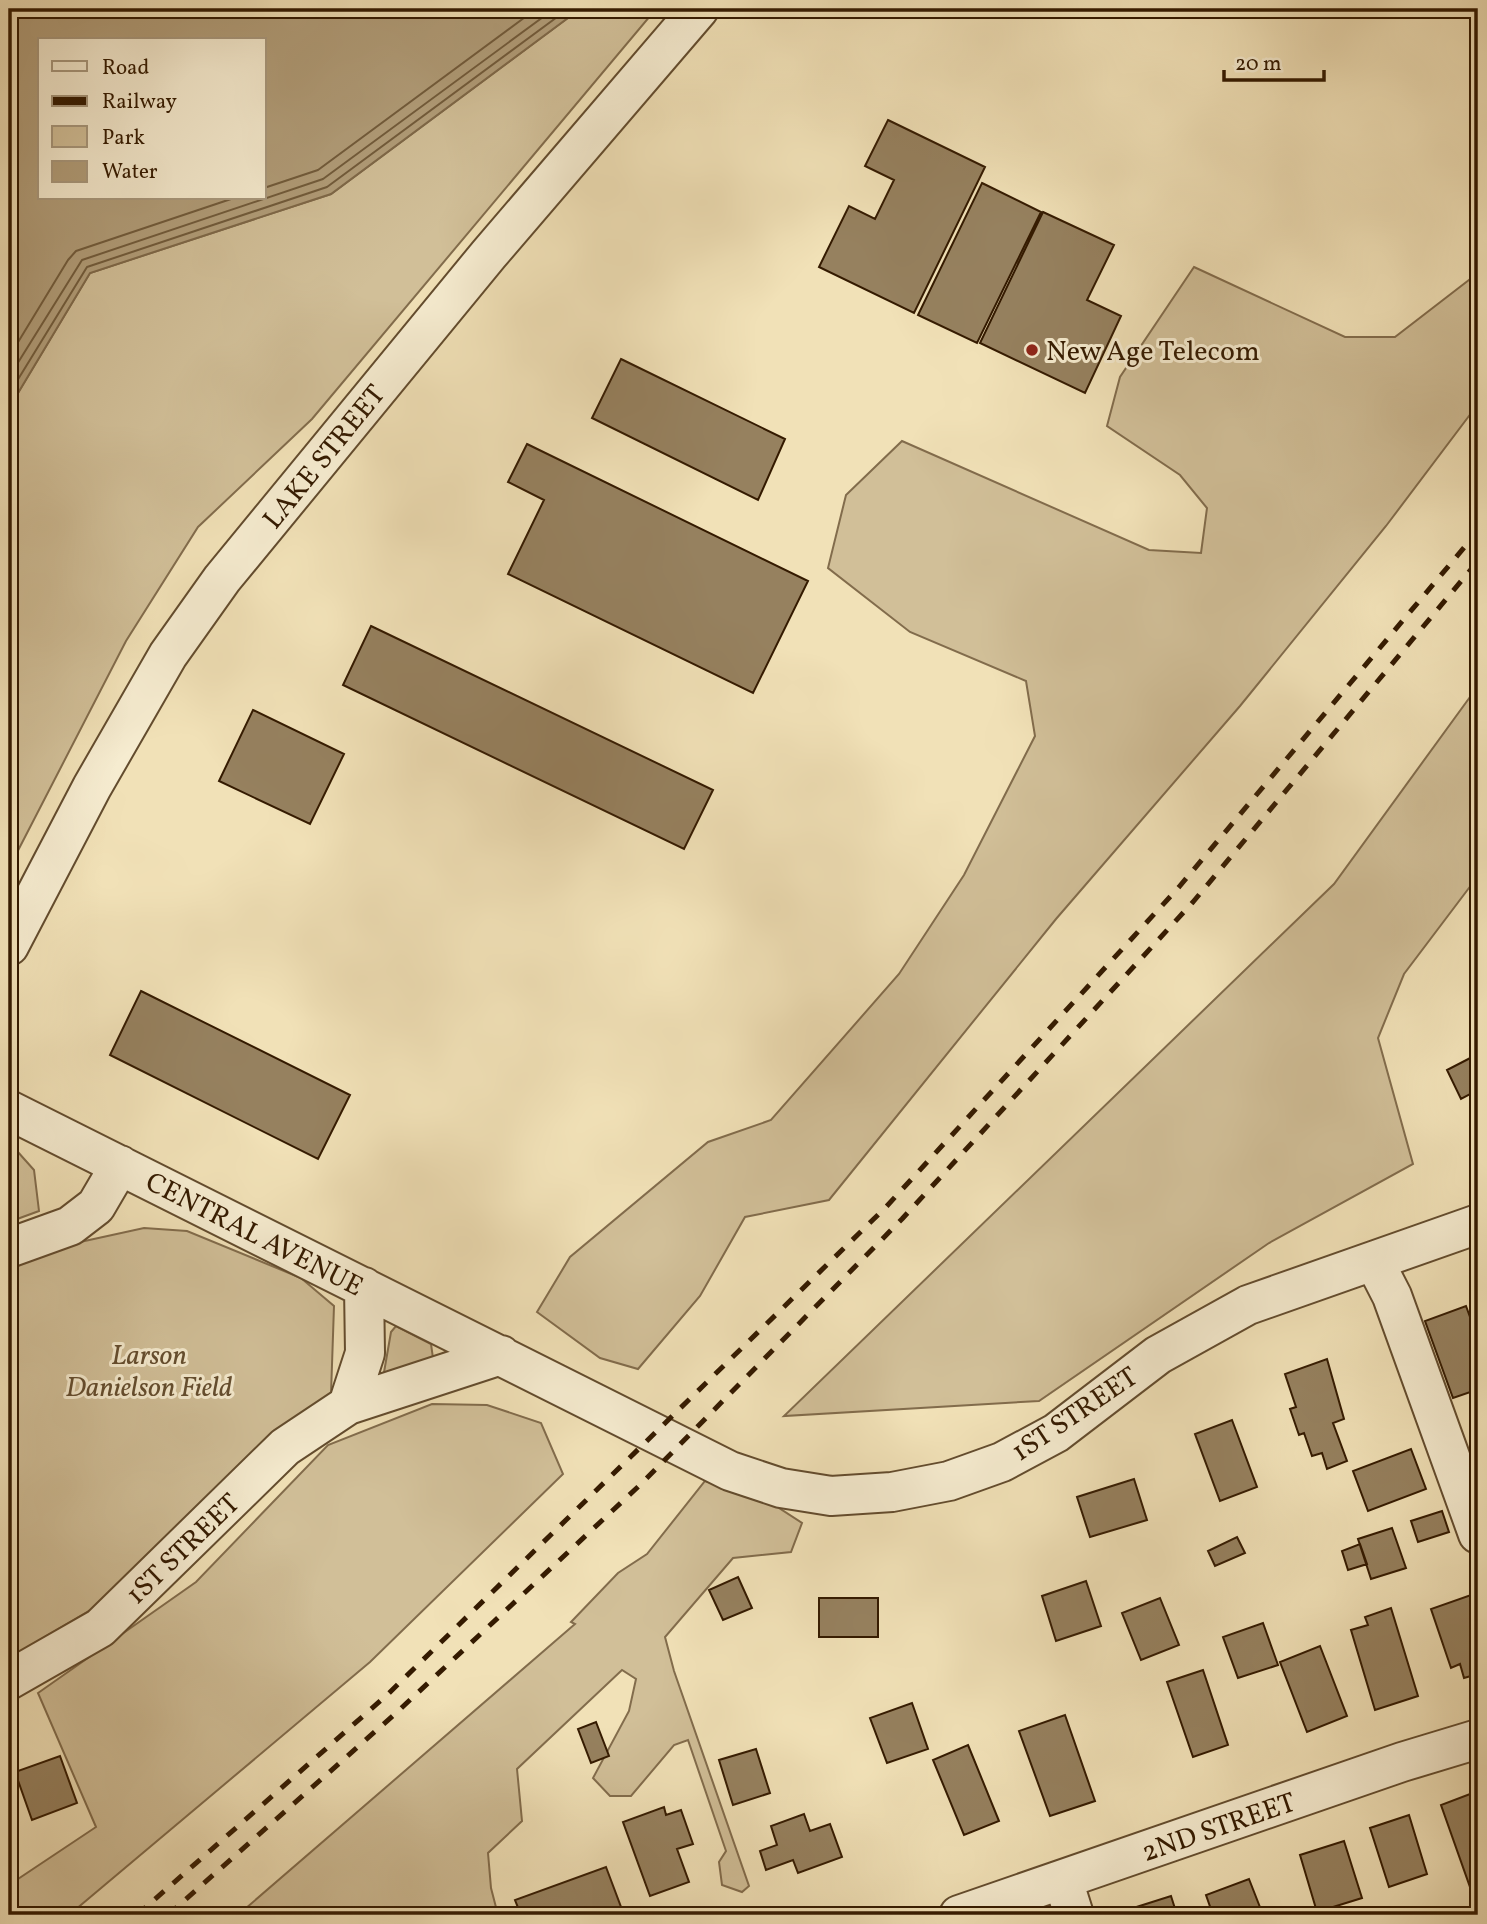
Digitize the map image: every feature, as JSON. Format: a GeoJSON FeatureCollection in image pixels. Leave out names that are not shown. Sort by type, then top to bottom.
{"type":"FeatureCollection","features":[{"type":"Feature","properties":{"kind":"street","name":"LAKE STREET"},"geometry":{"type":"LineString","coordinates":[[9,946],[92,787],[168,655],[222,579],[489,254],[699,9]]}},
{"type":"Feature","properties":{"kind":"street","name":"CENTRAL AVENUE"},"geometry":{"type":"LineString","coordinates":[[9,1110],[502,1355]]}},
{"type":"Feature","properties":{"kind":"street"},"geometry":{"type":"LineString","coordinates":[[9,1248],[70,1226],[96,1206],[120,1165]]}},
{"type":"Feature","properties":{"kind":"street","name":"1ST STREET"},"geometry":{"type":"LineString","coordinates":[[9,1680],[100,1628],[285,1447],[348,1405],[502,1355],[730,1471],[781,1488],[831,1496],[892,1492],[949,1481],[1002,1462],[1056,1433],[1158,1355],[1248,1304],[1478,1224]]}},
{"type":"Feature","properties":{"kind":"street"},"geometry":{"type":"LineString","coordinates":[[1374,1261],[1392,1296],[1471,1489],[1478,1534]]}},
{"type":"Feature","properties":{"kind":"street"},"geometry":{"type":"LineString","coordinates":[[348,1405],[365,1353],[364,1287]]}},
{"type":"Feature","properties":{"kind":"street","name":"2ND STREET"},"geometry":{"type":"LineString","coordinates":[[959,1915],[1069,1898],[1402,1762],[1478,1739]]}},
{"type":"Feature","properties":{"kind":"green space"},"geometry":{"type":"Polygon","coordinates":[[[580,9],[656,9],[312,419],[198,527],[126,641],[9,868],[9,408],[90,273],[331,194],[580,9]]]}},
{"type":"Feature","properties":{"kind":"green space"},"geometry":{"type":"Polygon","coordinates":[[[1194,267],[1345,337],[1395,337],[1478,273],[1478,404],[1386,526],[1240,706],[1056,919],[829,1200],[745,1217],[700,1296],[638,1369],[600,1358],[537,1312],[570,1257],[708,1142],[771,1120],[899,974],[964,875],[1035,736],[1026,681],[910,632],[828,568],[846,495],[902,441],[1149,550],[1201,553],[1207,508],[1180,475],[1107,426],[1120,377],[1194,267]]]}},
{"type":"Feature","properties":{"kind":"green space"},"geometry":{"type":"Polygon","coordinates":[[[1478,686],[1478,876],[1404,974],[1378,1038],[1413,1164],[1269,1243],[1039,1401],[784,1416],[1334,884],[1478,686]]]}},
{"type":"Feature","properties":{"kind":"green space"},"geometry":{"type":"Polygon","coordinates":[[[9,1142],[34,1170],[39,1211],[9,1222],[9,1142]]]}},
{"type":"Feature","properties":{"kind":"green space","name":"Larson Danielson Field"},"geometry":{"type":"Polygon","coordinates":[[[144,1228],[187,1231],[301,1278],[334,1306],[331,1394],[121,1592],[9,1658],[9,1265],[71,1244],[144,1228]]]}},
{"type":"Feature","properties":{"kind":"green space"},"geometry":{"type":"Polygon","coordinates":[[[396,1326],[431,1344],[433,1358],[383,1378],[391,1332],[396,1326]]]}},
{"type":"Feature","properties":{"kind":"green space"},"geometry":{"type":"Polygon","coordinates":[[[432,1404],[487,1405],[541,1423],[563,1474],[370,1662],[69,1915],[9,1915],[9,1885],[96,1827],[38,1693],[196,1582],[328,1445],[432,1404]]]}},
{"type":"Feature","properties":{"kind":"green space"},"geometry":{"type":"Polygon","coordinates":[[[705,1481],[765,1499],[802,1523],[791,1552],[733,1558],[665,1637],[674,1671],[749,1886],[742,1892],[722,1885],[719,1862],[726,1851],[688,1740],[674,1745],[631,1796],[610,1796],[593,1778],[629,1711],[636,1679],[622,1670],[517,1769],[522,1821],[488,1853],[491,1888],[498,1915],[238,1915],[575,1624],[571,1622],[618,1573],[647,1554],[705,1481]]]}},
{"type":"Feature","properties":{"kind":"water"},"geometry":{"type":"Polygon","coordinates":[[[9,9],[580,9],[331,194],[90,273],[9,408],[9,9]]]}},
{"type":"Feature","properties":{"kind":"building"},"geometry":{"type":"Polygon","coordinates":[[[888,120],[985,167],[914,313],[819,267],[849,206],[875,219],[894,180],[865,166],[888,120]]]}},
{"type":"Feature","properties":{"kind":"building"},"geometry":{"type":"Polygon","coordinates":[[[982,183],[1041,212],[977,343],[918,315],[982,183]]]}},
{"type":"Feature","properties":{"kind":"building"},"geometry":{"type":"Polygon","coordinates":[[[1043,212],[1114,245],[1087,300],[1121,316],[1085,393],[980,343],[1043,212]]]}},
{"type":"Feature","properties":{"kind":"building"},"geometry":{"type":"Polygon","coordinates":[[[621,359],[785,439],[758,500],[592,418],[621,359]]]}},
{"type":"Feature","properties":{"kind":"building"},"geometry":{"type":"Polygon","coordinates":[[[527,444],[808,581],[753,693],[508,574],[544,500],[508,482],[527,444]]]}},
{"type":"Feature","properties":{"kind":"building"},"geometry":{"type":"Polygon","coordinates":[[[371,626],[713,790],[684,849],[343,685],[371,626]]]}},
{"type":"Feature","properties":{"kind":"building"},"geometry":{"type":"Polygon","coordinates":[[[253,710],[344,754],[310,824],[219,781],[253,710]]]}},
{"type":"Feature","properties":{"kind":"building"},"geometry":{"type":"Polygon","coordinates":[[[141,991],[350,1095],[318,1159],[110,1055],[141,991]]]}},
{"type":"Feature","properties":{"kind":"building"},"geometry":{"type":"Polygon","coordinates":[[[1478,1054],[1478,1090],[1461,1099],[1447,1070],[1478,1054]]]}},
{"type":"Feature","properties":{"kind":"building"},"geometry":{"type":"Polygon","coordinates":[[[1466,1306],[1478,1339],[1478,1396],[1476,1390],[1453,1398],[1425,1321],[1466,1306]]]}},
{"type":"Feature","properties":{"kind":"building"},"geometry":{"type":"Polygon","coordinates":[[[1327,1359],[1344,1419],[1333,1423],[1347,1461],[1327,1469],[1322,1453],[1312,1456],[1304,1433],[1299,1435],[1290,1409],[1296,1407],[1285,1374],[1327,1359]]]}},
{"type":"Feature","properties":{"kind":"building"},"geometry":{"type":"Polygon","coordinates":[[[1232,1420],[1257,1487],[1220,1501],[1195,1434],[1232,1420]]]}},
{"type":"Feature","properties":{"kind":"building"},"geometry":{"type":"Polygon","coordinates":[[[1411,1449],[1426,1489],[1368,1511],[1353,1471],[1411,1449]]]}},
{"type":"Feature","properties":{"kind":"building"},"geometry":{"type":"Polygon","coordinates":[[[1134,1479],[1147,1520],[1090,1537],[1077,1497],[1134,1479]]]}},
{"type":"Feature","properties":{"kind":"building"},"geometry":{"type":"Polygon","coordinates":[[[1442,1511],[1449,1532],[1418,1542],[1411,1521],[1442,1511]]]}},
{"type":"Feature","properties":{"kind":"building"},"geometry":{"type":"Polygon","coordinates":[[[1392,1528],[1406,1568],[1371,1579],[1358,1539],[1392,1528]]]}},
{"type":"Feature","properties":{"kind":"building"},"geometry":{"type":"Polygon","coordinates":[[[1237,1537],[1245,1553],[1215,1566],[1208,1551],[1237,1537]]]}},
{"type":"Feature","properties":{"kind":"building"},"geometry":{"type":"Polygon","coordinates":[[[1360,1544],[1367,1564],[1348,1570],[1342,1551],[1360,1544]]]}},
{"type":"Feature","properties":{"kind":"building"},"geometry":{"type":"Polygon","coordinates":[[[738,1577],[752,1608],[723,1620],[709,1590],[738,1577]]]}},
{"type":"Feature","properties":{"kind":"building"},"geometry":{"type":"Polygon","coordinates":[[[1086,1581],[1101,1626],[1056,1641],[1042,1596],[1086,1581]]]}},
{"type":"Feature","properties":{"kind":"building"},"geometry":{"type":"Polygon","coordinates":[[[1471,1595],[1478,1616],[1478,1674],[1464,1678],[1460,1664],[1451,1668],[1431,1609],[1471,1595]]]}},
{"type":"Feature","properties":{"kind":"building"},"geometry":{"type":"Polygon","coordinates":[[[819,1598],[878,1598],[878,1637],[819,1637],[819,1598]]]}},
{"type":"Feature","properties":{"kind":"building"},"geometry":{"type":"Polygon","coordinates":[[[1160,1598],[1179,1645],[1141,1660],[1122,1613],[1160,1598]]]}},
{"type":"Feature","properties":{"kind":"building"},"geometry":{"type":"Polygon","coordinates":[[[1391,1608],[1418,1696],[1375,1710],[1351,1630],[1368,1625],[1365,1617],[1391,1608]]]}},
{"type":"Feature","properties":{"kind":"building"},"geometry":{"type":"Polygon","coordinates":[[[1263,1623],[1278,1665],[1238,1678],[1223,1637],[1263,1623]]]}},
{"type":"Feature","properties":{"kind":"building"},"geometry":{"type":"Polygon","coordinates":[[[1320,1646],[1347,1716],[1307,1732],[1280,1662],[1320,1646]]]}},
{"type":"Feature","properties":{"kind":"building"},"geometry":{"type":"Polygon","coordinates":[[[1203,1670],[1228,1745],[1193,1757],[1167,1682],[1203,1670]]]}},
{"type":"Feature","properties":{"kind":"building"},"geometry":{"type":"Polygon","coordinates":[[[912,1703],[928,1749],[887,1763],[870,1718],[912,1703]]]}},
{"type":"Feature","properties":{"kind":"building"},"geometry":{"type":"Polygon","coordinates":[[[1065,1715],[1095,1801],[1050,1816],[1019,1731],[1065,1715]]]}},
{"type":"Feature","properties":{"kind":"building"},"geometry":{"type":"Polygon","coordinates":[[[596,1722],[609,1756],[591,1763],[578,1729],[596,1722]]]}},
{"type":"Feature","properties":{"kind":"building"},"geometry":{"type":"Polygon","coordinates":[[[968,1745],[999,1821],[964,1835],[933,1760],[968,1745]]]}},
{"type":"Feature","properties":{"kind":"building"},"geometry":{"type":"Polygon","coordinates":[[[756,1749],[770,1793],[733,1805],[719,1760],[756,1749]]]}},
{"type":"Feature","properties":{"kind":"building"},"geometry":{"type":"Polygon","coordinates":[[[60,1756],[77,1803],[32,1820],[15,1772],[60,1756]]]}},
{"type":"Feature","properties":{"kind":"building"},"geometry":{"type":"Polygon","coordinates":[[[1478,1791],[1478,1883],[1470,1887],[1441,1805],[1478,1791]]]}},
{"type":"Feature","properties":{"kind":"building"},"geometry":{"type":"Polygon","coordinates":[[[664,1807],[666,1815],[681,1810],[693,1844],[677,1849],[689,1882],[650,1896],[623,1822],[664,1807]]]}},
{"type":"Feature","properties":{"kind":"building"},"geometry":{"type":"Polygon","coordinates":[[[804,1814],[810,1831],[830,1824],[842,1857],[798,1873],[793,1860],[766,1870],[760,1851],[777,1845],[771,1826],[804,1814]]]}},
{"type":"Feature","properties":{"kind":"building"},"geometry":{"type":"Polygon","coordinates":[[[1409,1815],[1427,1874],[1389,1887],[1370,1828],[1409,1815]]]}},
{"type":"Feature","properties":{"kind":"building"},"geometry":{"type":"Polygon","coordinates":[[[1344,1841],[1362,1898],[1317,1912],[1300,1855],[1344,1841]]]}},
{"type":"Feature","properties":{"kind":"building"},"geometry":{"type":"Polygon","coordinates":[[[606,1867],[621,1907],[597,1915],[521,1915],[515,1900],[606,1867]]]}},
{"type":"Feature","properties":{"kind":"building"},"geometry":{"type":"Polygon","coordinates":[[[1249,1879],[1263,1915],[1213,1915],[1206,1895],[1249,1879]]]}},
{"type":"Feature","properties":{"kind":"building"},"geometry":{"type":"Polygon","coordinates":[[[1171,1896],[1177,1915],[1128,1915],[1127,1910],[1171,1896]]]}},
{"type":"Feature","properties":{"kind":"railway"},"geometry":{"type":"LineString","coordinates":[[137,1915],[387,1695],[886,1207],[1179,887],[1478,531]]}},
{"type":"Feature","properties":{"kind":"railway"},"geometry":{"type":"LineString","coordinates":[[168,1915],[396,1713],[641,1484],[902,1219],[1193,902],[1478,561]]}},
{"type":"Feature","properties":{"kind":"place","name":"New Age Telecom"},"geometry":{"type":"Point","coordinates":[1032,350]}}]}
